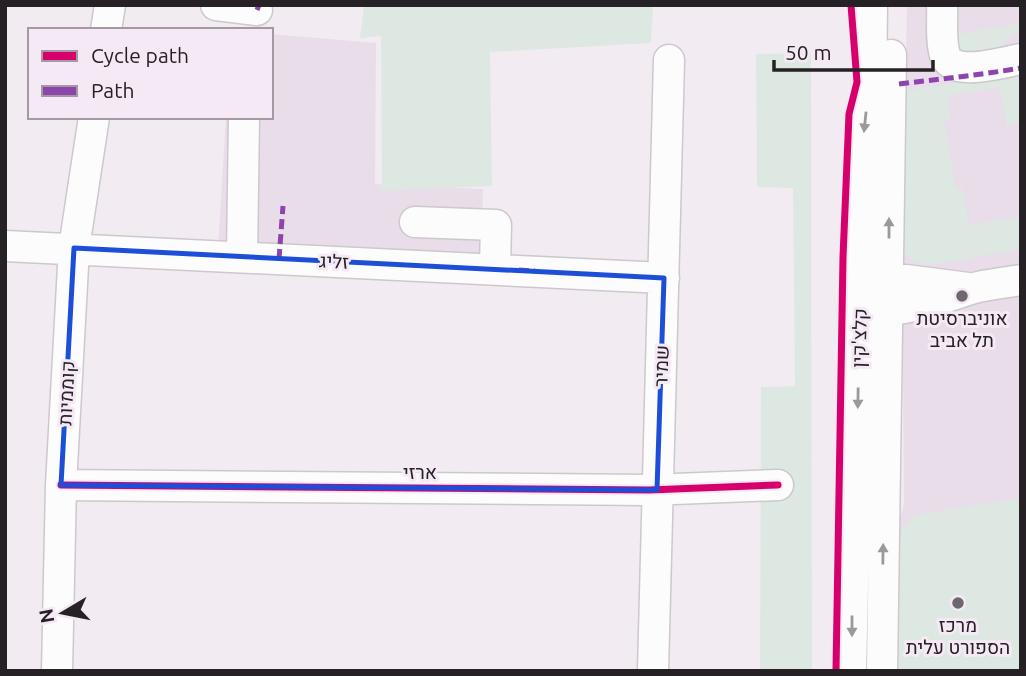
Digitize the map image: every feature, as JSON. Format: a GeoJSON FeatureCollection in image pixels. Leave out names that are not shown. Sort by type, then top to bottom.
{"type":"FeatureCollection","features":[{"type":"Feature","properties":{"kind":"street"},"geometry":{"type":"LineString","coordinates":[[106,28],[110,5]]}},
{"type":"Feature","properties":{"kind":"street"},"geometry":{"type":"LineString","coordinates":[[216,5],[257,10]]}},
{"type":"Feature","properties":{"kind":"street","name":"קלצ'קין"},"geometry":{"type":"LineString","coordinates":[[872,5],[871,83],[864,128],[875,281]]}},
{"type":"Feature","properties":{"kind":"street","name":"קלצ'קין"},"geometry":{"type":"LineString","coordinates":[[851,671],[892,5]]}},
{"type":"Feature","properties":{"kind":"street"},"geometry":{"type":"LineString","coordinates":[[942,5],[944,53],[948,61],[958,67],[972,67],[1021,59]]}},
{"type":"Feature","properties":{"kind":"street","name":"שמיר"},"geometry":{"type":"LineString","coordinates":[[653,671],[669,60]]}},
{"type":"Feature","properties":{"kind":"street","name":"קוממיות"},"geometry":{"type":"LineString","coordinates":[[57,671],[61,485],[74,248],[93,119]]}},
{"type":"Feature","properties":{"kind":"street"},"geometry":{"type":"LineString","coordinates":[[242,257],[244,119]]}},
{"type":"Feature","properties":{"kind":"street"},"geometry":{"type":"LineString","coordinates":[[415,222],[496,225],[516,270]]}},
{"type":"Feature","properties":{"kind":"street","name":"זליג"},"geometry":{"type":"LineString","coordinates":[[5,246],[664,278]]}},
{"type":"Feature","properties":{"kind":"street"},"geometry":{"type":"LineString","coordinates":[[875,281],[972,288],[1021,280]]}},
{"type":"Feature","properties":{"kind":"street"},"geometry":{"type":"LineString","coordinates":[[874,312],[940,302],[972,288]]}},
{"type":"Feature","properties":{"kind":"street","name":"קלצ'קין"},"geometry":{"type":"LineString","coordinates":[[874,312],[882,671]]}},
{"type":"Feature","properties":{"kind":"street","name":"ארזי"},"geometry":{"type":"LineString","coordinates":[[61,485],[657,490],[778,485]]}},
{"type":"Feature","properties":{"kind":"highlighted area"},"geometry":{"type":"Polygon","coordinates":[[[74,248],[664,278],[657,490],[61,485],[74,248]]]}},
{"type":"Feature","properties":{"kind":"shaded area"},"geometry":{"type":"Polygon","coordinates":[[[364,5],[653,5],[651,43],[490,52],[492,186],[382,191],[381,36],[360,38],[364,5]]]}},
{"type":"Feature","properties":{"kind":"shaded area","name":"אוניברסיטת תל אביב"},"geometry":{"type":"Polygon","coordinates":[[[907,5],[1021,5],[1021,671],[895,536],[904,504],[902,249],[907,5]]]}},
{"type":"Feature","properties":{"kind":"shaded area"},"geometry":{"type":"Polygon","coordinates":[[[954,21],[957,21],[960,34],[1021,23],[1021,33],[1012,34],[988,54],[967,53],[957,51],[954,21]]]}},
{"type":"Feature","properties":{"kind":"shaded area"},"geometry":{"type":"Polygon","coordinates":[[[273,34],[376,43],[375,184],[483,189],[481,259],[218,247],[226,119],[273,119],[273,34]]]}},
{"type":"Feature","properties":{"kind":"shaded area"},"geometry":{"type":"Polygon","coordinates":[[[811,53],[812,671],[760,671],[761,387],[795,386],[793,188],[757,187],[756,54],[811,53]]]}},
{"type":"Feature","properties":{"kind":"shaded area"},"geometry":{"type":"Polygon","coordinates":[[[1021,72],[1021,123],[1007,126],[1000,87],[947,96],[950,119],[944,120],[955,189],[962,188],[969,225],[1021,217],[1021,249],[931,265],[913,261],[902,249],[904,91],[1021,72]]]}},
{"type":"Feature","properties":{"kind":"shaded area","name":"מרכז הספורט עלית"},"geometry":{"type":"Polygon","coordinates":[[[1021,498],[1021,671],[895,671],[895,536],[916,515],[1021,498]]]}},
{"type":"Feature","properties":{"kind":"marked path"},"geometry":{"type":"LineString","coordinates":[[257,10],[259,5]]}},
{"type":"Feature","properties":{"kind":"marked path"},"geometry":{"type":"LineString","coordinates":[[899,84],[1021,68]]}},
{"type":"Feature","properties":{"kind":"marked path"},"geometry":{"type":"LineString","coordinates":[[279,259],[283,206]]}},
{"type":"Feature","properties":{"kind":"marked path"},"geometry":{"type":"LineString","coordinates":[[519,270],[535,271]]}},
{"type":"Feature","properties":{"kind":"cycle path"},"geometry":{"type":"LineString","coordinates":[[836,671],[843,257],[849,114],[857,82],[851,5]]}},
{"type":"Feature","properties":{"kind":"cycle path"},"geometry":{"type":"LineString","coordinates":[[61,485],[649,490],[778,485]]}},
{"type":"Feature","properties":{"kind":"place","name":"אוניברסיטת תל אביב"},"geometry":{"type":"Point","coordinates":[962,296]}},
{"type":"Feature","properties":{"kind":"place","name":"מרכז הספורט עלית"},"geometry":{"type":"Point","coordinates":[958,603]}}]}
